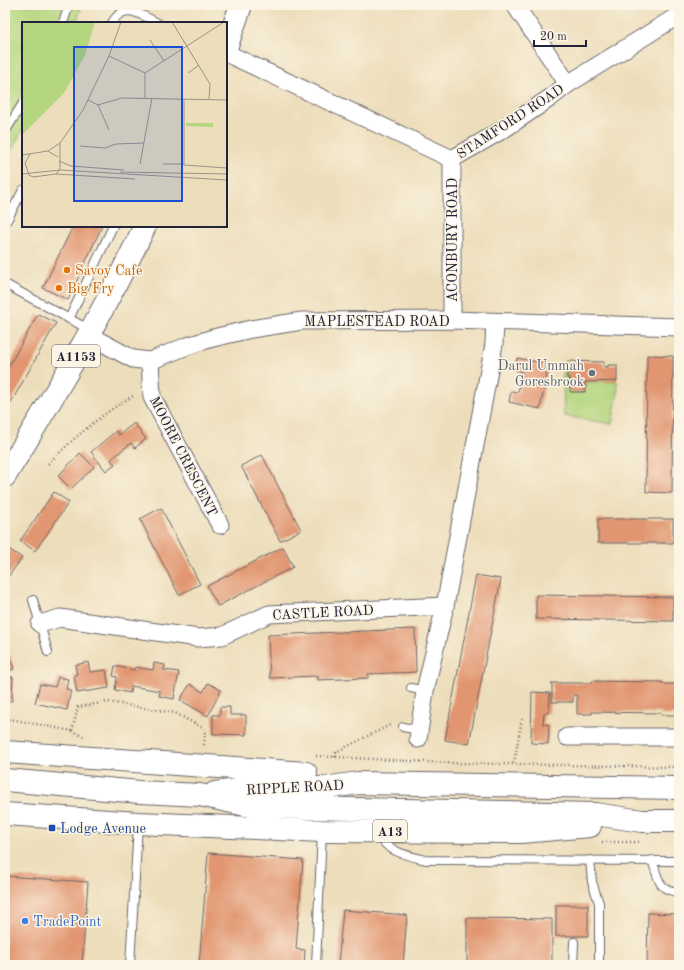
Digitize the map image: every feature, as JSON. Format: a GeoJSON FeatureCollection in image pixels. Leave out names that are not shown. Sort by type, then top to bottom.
{"type":"FeatureCollection","features":[{"type":"Feature","properties":{"kind":"main road"},"geometry":{"type":"LineString","coordinates":[[227,45],[241,5]]}},
{"type":"Feature","properties":{"kind":"main road","name":"A1153"},"geometry":{"type":"LineString","coordinates":[[5,476],[55,395],[117,284],[145,227]]}},
{"type":"Feature","properties":{"kind":"main road","name":"A13"},"geometry":{"type":"LineString","coordinates":[[5,752],[327,774],[358,783]]}},
{"type":"Feature","properties":{"kind":"main road","name":"A13"},"geometry":{"type":"LineString","coordinates":[[5,780],[200,796]]}},
{"type":"Feature","properties":{"kind":"main road","name":"RIPPLE ROAD"},"geometry":{"type":"LineString","coordinates":[[200,796],[259,786],[325,788],[358,783],[679,788]]}},
{"type":"Feature","properties":{"kind":"main road","name":"RIPPLE ROAD"},"geometry":{"type":"LineString","coordinates":[[200,796],[255,807],[595,814],[642,821],[679,821]]}},
{"type":"Feature","properties":{"kind":"main road","name":"A13"},"geometry":{"type":"LineString","coordinates":[[5,814],[138,823],[322,831],[522,832],[642,821]]}},
{"type":"Feature","properties":{"kind":"street"},"geometry":{"type":"LineString","coordinates":[[515,5],[568,84]]}},
{"type":"Feature","properties":{"kind":"street","name":"STAMFORD ROAD"},"geometry":{"type":"LineString","coordinates":[[227,53],[452,159],[504,129],[568,84],[679,15]]}},
{"type":"Feature","properties":{"kind":"street","name":"ACONBURY ROAD"},"geometry":{"type":"LineString","coordinates":[[452,159],[452,320]]}},
{"type":"Feature","properties":{"kind":"street","name":"MAPLESTEAD ROAD"},"geometry":{"type":"LineString","coordinates":[[150,362],[213,338],[251,329],[302,321],[452,320],[679,327]]}},
{"type":"Feature","properties":{"kind":"street"},"geometry":{"type":"LineString","coordinates":[[415,728],[418,689],[445,606],[494,344],[495,322]]}},
{"type":"Feature","properties":{"kind":"street"},"geometry":{"type":"LineString","coordinates":[[89,332],[133,359],[150,362]]}},
{"type":"Feature","properties":{"kind":"street","name":"MOORE CRESCENT"},"geometry":{"type":"LineString","coordinates":[[150,362],[152,397],[220,526]]}},
{"type":"Feature","properties":{"kind":"street","name":"CASTLE ROAD"},"geometry":{"type":"LineString","coordinates":[[40,624],[60,618],[198,638],[222,636],[269,614],[445,606]]}},
{"type":"Feature","properties":{"kind":"street"},"geometry":{"type":"LineString","coordinates":[[567,737],[679,737]]}},
{"type":"Feature","properties":{"kind":"lane"},"geometry":{"type":"LineString","coordinates":[[63,22],[69,5]]}},
{"type":"Feature","properties":{"kind":"lane"},"geometry":{"type":"LineString","coordinates":[[112,22],[116,15],[124,11],[132,11],[156,22]]}},
{"type":"Feature","properties":{"kind":"lane"},"geometry":{"type":"LineString","coordinates":[[5,132],[22,105]]}},
{"type":"Feature","properties":{"kind":"lane"},"geometry":{"type":"LineString","coordinates":[[5,224],[22,192]]}},
{"type":"Feature","properties":{"kind":"lane"},"geometry":{"type":"LineString","coordinates":[[69,319],[113,227]]}},
{"type":"Feature","properties":{"kind":"lane"},"geometry":{"type":"LineString","coordinates":[[5,284],[69,319],[89,332]]}},
{"type":"Feature","properties":{"kind":"lane"},"geometry":{"type":"LineString","coordinates":[[33,600],[48,652]]}},
{"type":"Feature","properties":{"kind":"lane"},"geometry":{"type":"LineString","coordinates":[[130,965],[138,823]]}},
{"type":"Feature","properties":{"kind":"lane"},"geometry":{"type":"LineString","coordinates":[[316,965],[322,831]]}},
{"type":"Feature","properties":{"kind":"lane"},"geometry":{"type":"LineString","coordinates":[[380,831],[380,836],[385,842],[400,854],[426,860],[679,861]]}},
{"type":"Feature","properties":{"kind":"lane"},"geometry":{"type":"LineString","coordinates":[[590,860],[592,882],[599,904],[599,965]]}},
{"type":"Feature","properties":{"kind":"lane"},"geometry":{"type":"LineString","coordinates":[[652,860],[663,888],[667,891],[679,892]]}},
{"type":"Feature","properties":{"kind":"lane"},"geometry":{"type":"LineString","coordinates":[[573,965],[574,942]]}},
{"type":"Feature","properties":{"kind":"path"},"geometry":{"type":"LineString","coordinates":[[48,464],[67,445],[98,420],[139,392]]}},
{"type":"Feature","properties":{"kind":"path"},"geometry":{"type":"LineString","coordinates":[[72,731],[78,707],[108,702],[175,713],[205,729],[204,751]]}},
{"type":"Feature","properties":{"kind":"path"},"geometry":{"type":"LineString","coordinates":[[335,757],[336,752],[411,714],[415,728]]}},
{"type":"Feature","properties":{"kind":"path"},"geometry":{"type":"LineString","coordinates":[[5,718],[72,731],[86,738]]}},
{"type":"Feature","properties":{"kind":"path"},"geometry":{"type":"LineString","coordinates":[[514,763],[522,719]]}},
{"type":"Feature","properties":{"kind":"path"},"geometry":{"type":"LineString","coordinates":[[327,757],[448,763],[674,766],[679,764]]}},
{"type":"Feature","properties":{"kind":"green space"},"geometry":{"type":"Polygon","coordinates":[[[5,5],[82,5],[76,22],[22,22],[22,131],[5,161],[5,5]]]}},
{"type":"Feature","properties":{"kind":"green space"},"geometry":{"type":"Polygon","coordinates":[[[563,369],[567,369],[567,378],[570,378],[570,392],[585,392],[585,382],[617,381],[618,392],[612,424],[564,416],[563,369]]]}},
{"type":"Feature","properties":{"kind":"building"},"geometry":{"type":"Polygon","coordinates":[[[73,227],[102,227],[68,300],[43,288],[73,227]]]}},
{"type":"Feature","properties":{"kind":"building"},"geometry":{"type":"Polygon","coordinates":[[[38,314],[56,323],[5,413],[5,373],[38,314]]]}},
{"type":"Feature","properties":{"kind":"building"},"geometry":{"type":"Polygon","coordinates":[[[647,355],[673,356],[672,493],[646,492],[647,355]]]}},
{"type":"Feature","properties":{"kind":"building"},"geometry":{"type":"Polygon","coordinates":[[[517,358],[549,364],[540,409],[509,402],[511,391],[518,392],[522,372],[515,370],[517,358]]]}},
{"type":"Feature","properties":{"kind":"building","name":"Darul Ummah Goresbrook"},"geometry":{"type":"Polygon","coordinates":[[[567,361],[604,362],[604,367],[608,367],[608,365],[617,365],[617,381],[585,382],[585,392],[570,392],[570,378],[567,378],[567,361]]]}},
{"type":"Feature","properties":{"kind":"building"},"geometry":{"type":"Polygon","coordinates":[[[134,423],[146,439],[135,448],[131,443],[111,460],[115,464],[106,471],[91,452],[116,431],[119,435],[134,423]]]}},
{"type":"Feature","properties":{"kind":"building"},"geometry":{"type":"Polygon","coordinates":[[[80,453],[94,467],[71,489],[58,476],[80,453]]]}},
{"type":"Feature","properties":{"kind":"building"},"geometry":{"type":"Polygon","coordinates":[[[262,455],[301,530],[280,541],[241,466],[262,455]]]}},
{"type":"Feature","properties":{"kind":"building"},"geometry":{"type":"Polygon","coordinates":[[[54,492],[69,502],[35,551],[20,541],[54,492]]]}},
{"type":"Feature","properties":{"kind":"building"},"geometry":{"type":"Polygon","coordinates":[[[161,508],[200,584],[179,595],[140,519],[161,508]]]}},
{"type":"Feature","properties":{"kind":"building"},"geometry":{"type":"Polygon","coordinates":[[[598,519],[673,519],[673,543],[598,543],[598,519]]]}},
{"type":"Feature","properties":{"kind":"building"},"geometry":{"type":"Polygon","coordinates":[[[6,547],[22,558],[5,581],[5,548],[6,547]]]}},
{"type":"Feature","properties":{"kind":"building"},"geometry":{"type":"Polygon","coordinates":[[[283,547],[293,567],[218,606],[207,586],[283,547]]]}},
{"type":"Feature","properties":{"kind":"building"},"geometry":{"type":"Polygon","coordinates":[[[476,575],[501,579],[469,744],[445,740],[476,575]]]}},
{"type":"Feature","properties":{"kind":"building"},"geometry":{"type":"Polygon","coordinates":[[[536,595],[673,597],[673,621],[536,619],[536,595]]]}},
{"type":"Feature","properties":{"kind":"building"},"geometry":{"type":"Polygon","coordinates":[[[415,629],[416,672],[368,674],[368,678],[318,680],[318,676],[270,678],[268,635],[415,629]]]}},
{"type":"Feature","properties":{"kind":"building"},"geometry":{"type":"Polygon","coordinates":[[[10,655],[14,669],[5,672],[5,656],[10,655]]]}},
{"type":"Feature","properties":{"kind":"building"},"geometry":{"type":"Polygon","coordinates":[[[88,662],[90,672],[106,670],[109,688],[77,693],[74,675],[77,675],[75,665],[88,662]]]}},
{"type":"Feature","properties":{"kind":"building"},"geometry":{"type":"Polygon","coordinates":[[[154,663],[165,665],[164,670],[179,672],[174,699],[159,696],[160,691],[131,686],[130,693],[115,690],[117,677],[113,676],[115,666],[134,670],[135,667],[153,670],[154,663]]]}},
{"type":"Feature","properties":{"kind":"building"},"geometry":{"type":"Polygon","coordinates":[[[5,677],[13,677],[12,701],[5,701],[5,677]]]}},
{"type":"Feature","properties":{"kind":"building"},"geometry":{"type":"Polygon","coordinates":[[[58,677],[68,679],[66,689],[71,690],[67,710],[35,703],[40,684],[55,687],[58,677]]]}},
{"type":"Feature","properties":{"kind":"building"},"geometry":{"type":"Polygon","coordinates":[[[592,681],[662,682],[662,684],[677,684],[677,715],[661,715],[661,713],[592,712],[592,714],[577,714],[577,695],[573,695],[573,702],[552,702],[552,683],[592,683],[592,681]]]}},
{"type":"Feature","properties":{"kind":"building"},"geometry":{"type":"Polygon","coordinates":[[[208,683],[221,690],[208,716],[180,700],[190,684],[203,692],[208,683]]]}},
{"type":"Feature","properties":{"kind":"building"},"geometry":{"type":"Polygon","coordinates":[[[532,692],[550,693],[549,713],[544,713],[543,724],[549,725],[548,744],[531,743],[532,692]]]}},
{"type":"Feature","properties":{"kind":"building"},"geometry":{"type":"Polygon","coordinates":[[[220,707],[230,707],[230,715],[246,715],[246,735],[213,734],[213,715],[220,715],[220,707]]]}},
{"type":"Feature","properties":{"kind":"building"},"geometry":{"type":"Polygon","coordinates":[[[208,853],[303,860],[296,949],[305,950],[304,965],[199,965],[208,853]]]}},
{"type":"Feature","properties":{"kind":"building"},"geometry":{"type":"Polygon","coordinates":[[[5,876],[88,882],[82,965],[5,965],[5,876]]]}},
{"type":"Feature","properties":{"kind":"building"},"geometry":{"type":"Polygon","coordinates":[[[556,905],[588,905],[588,936],[556,936],[556,905]]]}},
{"type":"Feature","properties":{"kind":"building"},"geometry":{"type":"Polygon","coordinates":[[[343,910],[407,915],[403,965],[338,965],[343,910]]]}},
{"type":"Feature","properties":{"kind":"building"},"geometry":{"type":"Polygon","coordinates":[[[648,913],[679,914],[679,965],[647,965],[648,913]]]}},
{"type":"Feature","properties":{"kind":"building"},"geometry":{"type":"Polygon","coordinates":[[[467,918],[552,919],[552,965],[467,965],[467,918]]]}},
{"type":"Feature","properties":{"kind":"place","name":"Savoy Cafe"},"geometry":{"type":"Point","coordinates":[67,270]}},
{"type":"Feature","properties":{"kind":"place","name":"Big Fry"},"geometry":{"type":"Point","coordinates":[59,288]}},
{"type":"Feature","properties":{"kind":"place","name":"Darul Ummah Goresbrook"},"geometry":{"type":"Point","coordinates":[592,373]}},
{"type":"Feature","properties":{"kind":"place","name":"Lodge Avenue"},"geometry":{"type":"Point","coordinates":[52,828]}},
{"type":"Feature","properties":{"kind":"place","name":"TradePoint"},"geometry":{"type":"Point","coordinates":[25,921]}}]}
